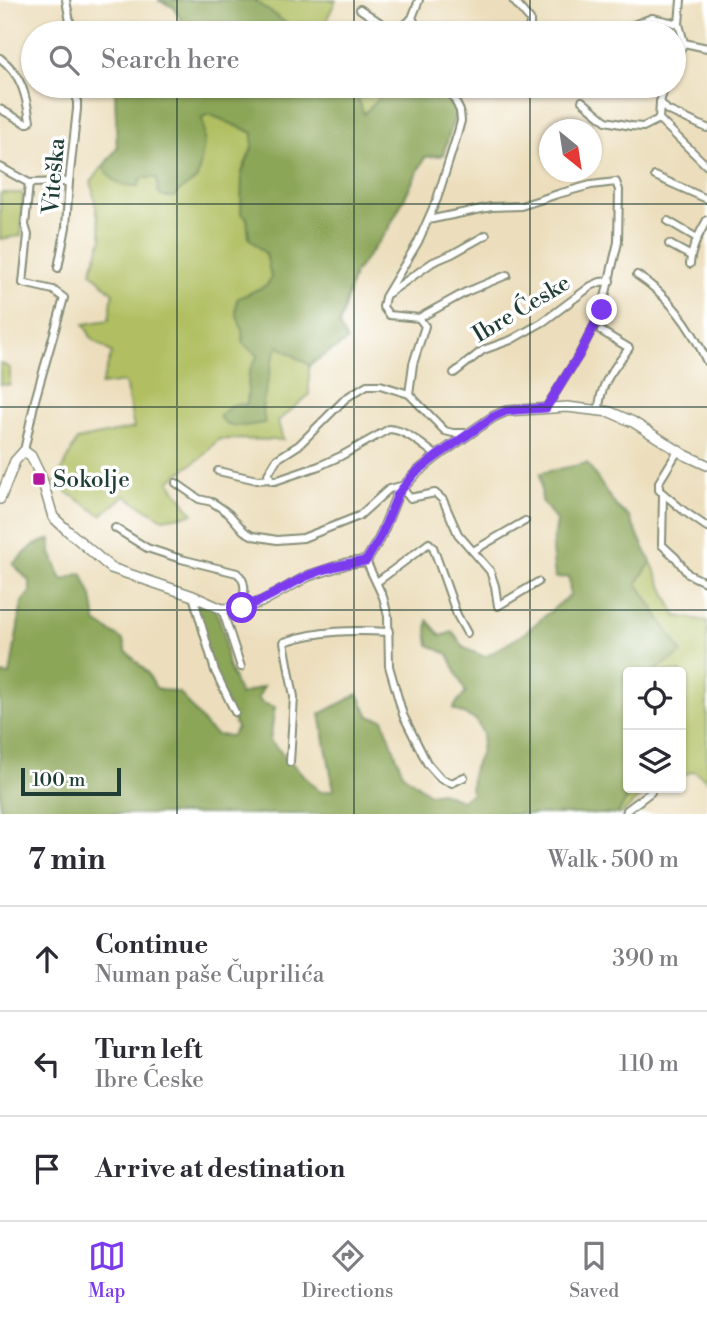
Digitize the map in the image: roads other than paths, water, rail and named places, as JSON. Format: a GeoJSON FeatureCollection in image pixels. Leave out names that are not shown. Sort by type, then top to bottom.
{"type":"FeatureCollection","features":[{"type":"Feature","properties":{"kind":"street"},"geometry":{"type":"LineString","coordinates":[[66,0],[70,21]]}},
{"type":"Feature","properties":{"kind":"street"},"geometry":{"type":"LineString","coordinates":[[409,21],[419,0]]}},
{"type":"Feature","properties":{"kind":"street"},"geometry":{"type":"LineString","coordinates":[[513,0],[530,21]]}},
{"type":"Feature","properties":{"kind":"street"},"geometry":{"type":"LineString","coordinates":[[679,21],[681,0]]}},
{"type":"Feature","properties":{"kind":"street"},"geometry":{"type":"LineString","coordinates":[[360,9],[376,21]]}},
{"type":"Feature","properties":{"kind":"street"},"geometry":{"type":"LineString","coordinates":[[644,21],[652,18],[668,21]]}},
{"type":"Feature","properties":{"kind":"street"},"geometry":{"type":"LineString","coordinates":[[686,43],[707,48]]}},
{"type":"Feature","properties":{"kind":"street"},"geometry":{"type":"LineString","coordinates":[[0,58],[8,64],[21,82]]}},
{"type":"Feature","properties":{"kind":"street"},"geometry":{"type":"LineString","coordinates":[[0,110],[29,123],[25,98]]}},
{"type":"Feature","properties":{"kind":"street","name":"Viteška"},"geometry":{"type":"LineString","coordinates":[[58,268],[66,227],[77,98]]}},
{"type":"Feature","properties":{"kind":"street"},"geometry":{"type":"LineString","coordinates":[[454,98],[461,121],[437,199],[418,242],[385,296],[383,307],[389,315],[419,318],[466,292],[507,275]]}},
{"type":"Feature","properties":{"kind":"street"},"geometry":{"type":"LineString","coordinates":[[661,98],[659,119],[707,166]]}},
{"type":"Feature","properties":{"kind":"street"},"geometry":{"type":"LineString","coordinates":[[582,101],[606,121],[643,127],[659,119]]}},
{"type":"Feature","properties":{"kind":"street"},"geometry":{"type":"LineString","coordinates":[[660,102],[667,110],[707,128]]}},
{"type":"Feature","properties":{"kind":"street"},"geometry":{"type":"LineString","coordinates":[[0,167],[29,183],[69,182]]}},
{"type":"Feature","properties":{"kind":"street"},"geometry":{"type":"LineString","coordinates":[[655,177],[707,199]]}},
{"type":"Feature","properties":{"kind":"street","name":"Ibre Ćeske"},"geometry":{"type":"LineString","coordinates":[[428,220],[491,207],[521,206],[591,185],[616,182],[619,190],[618,242],[602,310],[579,355],[546,408]]}},
{"type":"Feature","properties":{"kind":"street"},"geometry":{"type":"LineString","coordinates":[[0,499],[15,461],[24,451],[64,298],[53,290],[23,283],[28,235],[25,225],[29,183]]}},
{"type":"Feature","properties":{"kind":"street"},"geometry":{"type":"LineString","coordinates":[[690,264],[697,238],[707,220]]}},
{"type":"Feature","properties":{"kind":"street"},"geometry":{"type":"LineString","coordinates":[[668,221],[697,238]]}},
{"type":"Feature","properties":{"kind":"street"},"geometry":{"type":"LineString","coordinates":[[385,296],[433,262],[486,235]]}},
{"type":"Feature","properties":{"kind":"street"},"geometry":{"type":"LineString","coordinates":[[669,244],[691,256]]}},
{"type":"Feature","properties":{"kind":"street"},"geometry":{"type":"LineString","coordinates":[[637,275],[654,286],[684,320],[707,362]]}},
{"type":"Feature","properties":{"kind":"street","name":"Ibre Ćeske"},"geometry":{"type":"LineString","coordinates":[[454,373],[484,350],[511,340],[543,322],[591,286],[610,281]]}},
{"type":"Feature","properties":{"kind":"street"},"geometry":{"type":"LineString","coordinates":[[409,394],[413,364],[425,326],[419,318]]}},
{"type":"Feature","properties":{"kind":"street"},"geometry":{"type":"LineString","coordinates":[[599,410],[599,394],[629,348],[601,331]]}},
{"type":"Feature","properties":{"kind":"street"},"geometry":{"type":"LineString","coordinates":[[270,479],[269,470],[277,459],[299,444],[346,398],[366,385],[380,385],[409,394],[445,431],[470,432]]}},
{"type":"Feature","properties":{"kind":"street"},"geometry":{"type":"LineString","coordinates":[[366,561],[380,538],[398,494],[415,473],[470,432],[506,411],[567,407],[610,412],[707,465]]}},
{"type":"Feature","properties":{"kind":"street"},"geometry":{"type":"LineString","coordinates":[[218,471],[257,480],[277,481],[341,456],[389,429],[409,435],[437,456]]}},
{"type":"Feature","properties":{"kind":"street"},"geometry":{"type":"LineString","coordinates":[[24,451],[31,456],[42,479],[53,516],[111,568],[193,596],[222,609],[242,608],[261,602],[308,576],[348,563],[366,561]]}},
{"type":"Feature","properties":{"kind":"street"},"geometry":{"type":"LineString","coordinates":[[678,451],[659,482],[659,490],[707,527]]}},
{"type":"Feature","properties":{"kind":"street"},"geometry":{"type":"LineString","coordinates":[[176,483],[199,499],[212,502],[221,508],[253,537],[277,540],[303,538],[359,516],[389,489],[405,485]]}},
{"type":"Feature","properties":{"kind":"street"},"geometry":{"type":"LineString","coordinates":[[405,485],[405,492],[410,498],[435,493],[440,496],[458,534],[487,567],[498,606],[538,582]]}},
{"type":"Feature","properties":{"kind":"street"},"geometry":{"type":"LineString","coordinates":[[663,495],[662,545],[688,574],[707,583]]}},
{"type":"Feature","properties":{"kind":"street"},"geometry":{"type":"LineString","coordinates":[[472,551],[526,521]]}},
{"type":"Feature","properties":{"kind":"street"},"geometry":{"type":"LineString","coordinates":[[115,528],[147,548],[237,573],[244,583],[242,608]]}},
{"type":"Feature","properties":{"kind":"street"},"geometry":{"type":"LineString","coordinates":[[377,582],[429,542],[441,565],[457,615],[467,633]]}},
{"type":"Feature","properties":{"kind":"street"},"geometry":{"type":"LineString","coordinates":[[366,561],[377,582],[388,616],[389,666],[403,715],[427,763],[441,779],[452,783],[464,777]]}},
{"type":"Feature","properties":{"kind":"street"},"geometry":{"type":"LineString","coordinates":[[193,596],[215,671],[235,712]]}},
{"type":"Feature","properties":{"kind":"street"},"geometry":{"type":"LineString","coordinates":[[222,609],[241,667]]}},
{"type":"Feature","properties":{"kind":"street"},"geometry":{"type":"LineString","coordinates":[[290,762],[294,697],[285,642],[300,636],[325,632],[389,632]]}},
{"type":"Feature","properties":{"kind":"street"},"geometry":{"type":"LineString","coordinates":[[626,814],[627,810],[649,793]]}},
{"type":"Feature","properties":{"kind":"place","name":"Sokolje"},"geometry":{"type":"Point","coordinates":[39,479]}}]}
